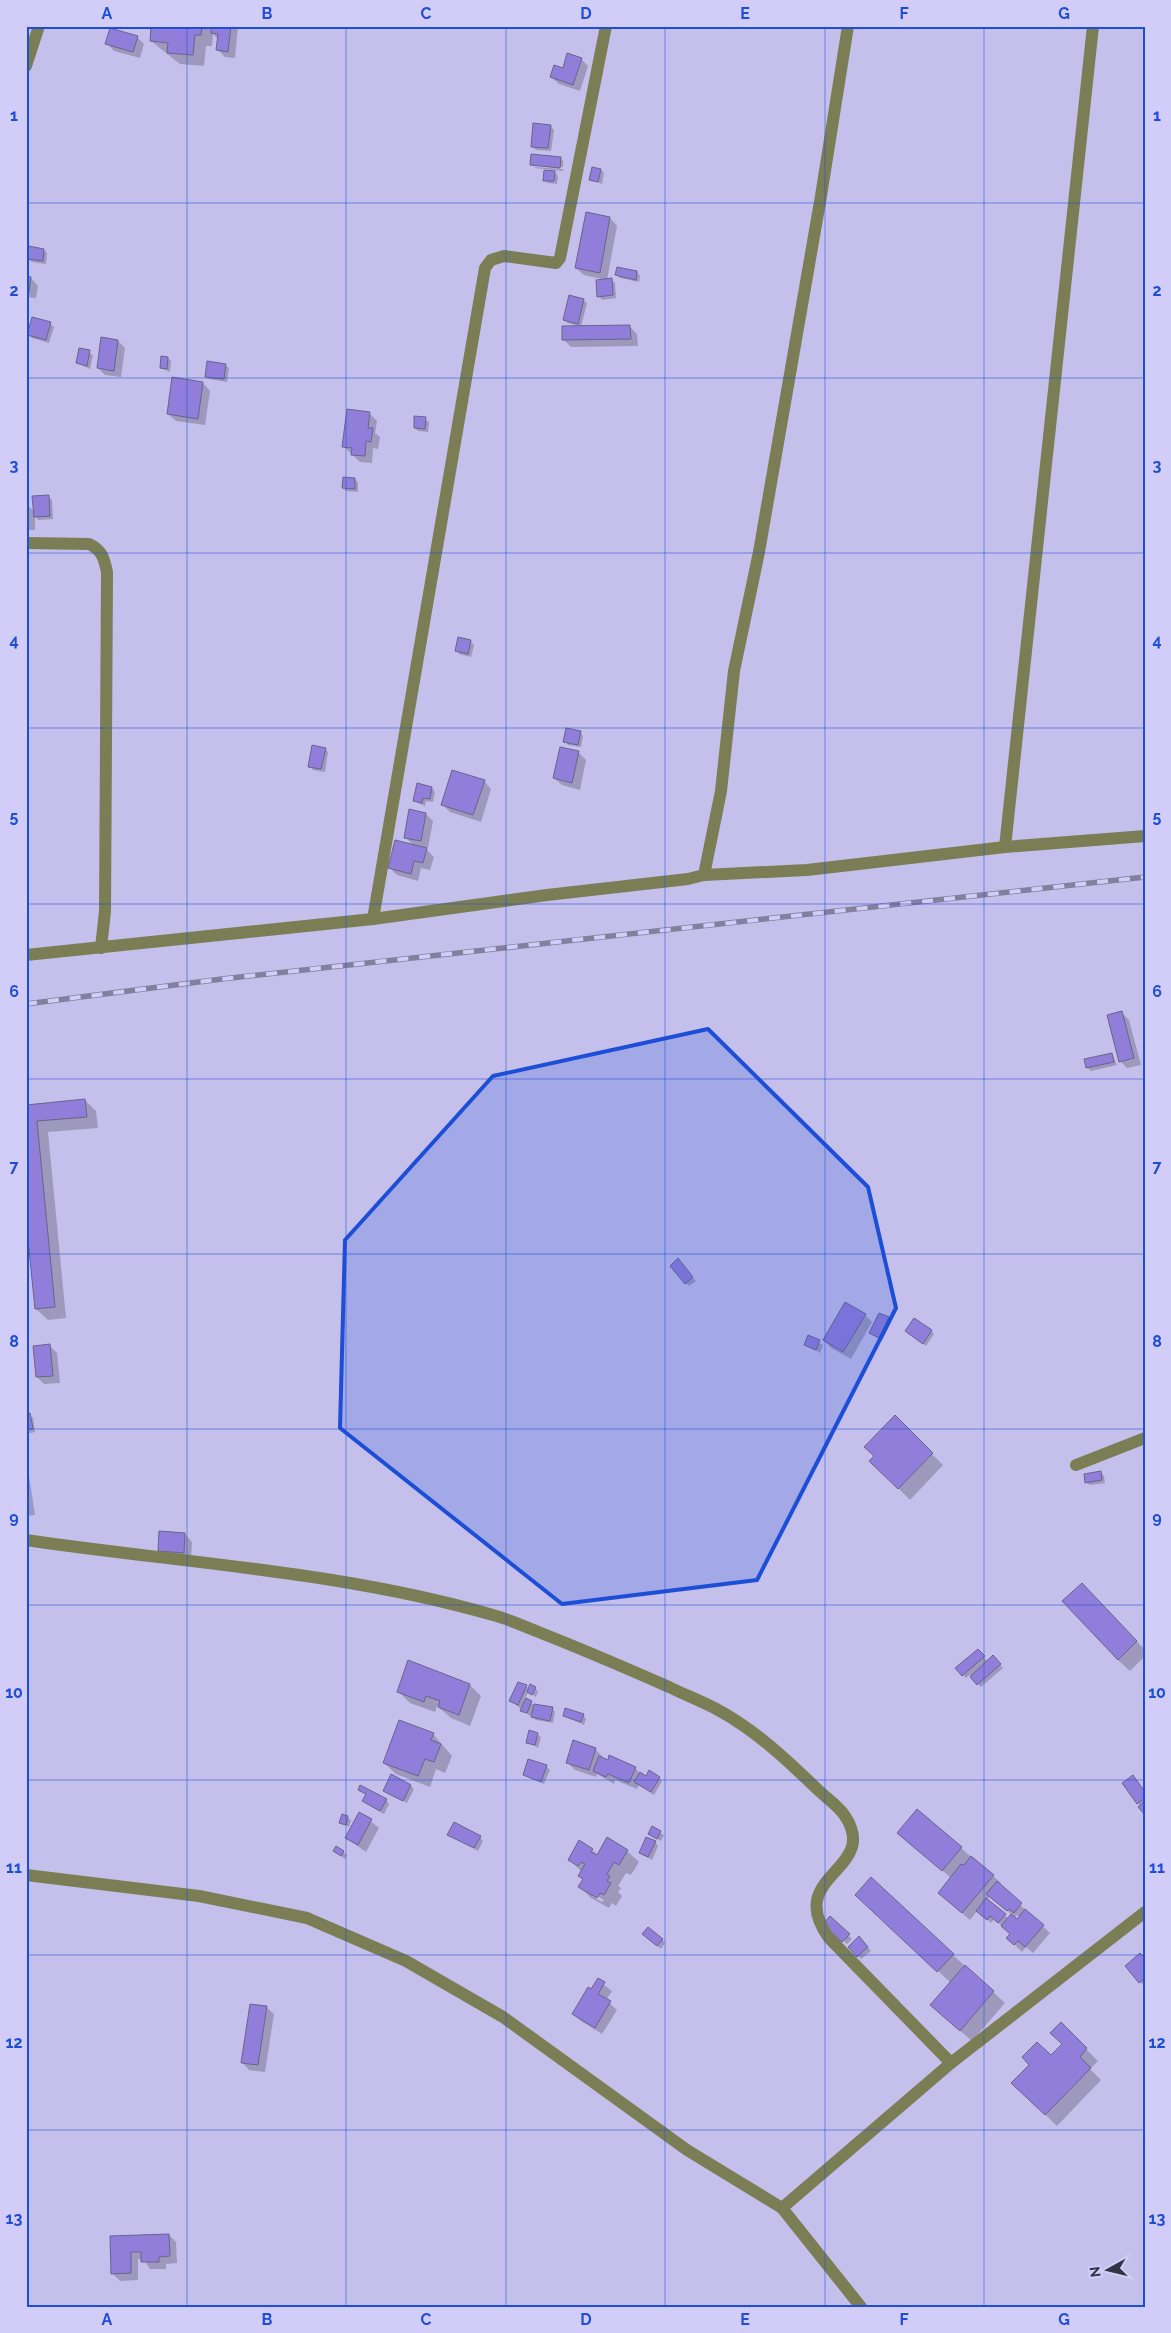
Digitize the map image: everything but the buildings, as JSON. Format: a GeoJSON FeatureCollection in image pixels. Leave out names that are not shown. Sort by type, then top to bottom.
{"type":"FeatureCollection","features":[{"type":"Feature","properties":{"kind":"street"},"geometry":{"type":"LineString","coordinates":[[26,66],[39,26]]}},
{"type":"Feature","properties":{"kind":"street"},"geometry":{"type":"LineString","coordinates":[[373,919],[486,268],[491,260],[504,256],[556,263],[560,258],[606,26]]}},
{"type":"Feature","properties":{"kind":"street"},"geometry":{"type":"LineString","coordinates":[[704,875],[721,791],[734,671],[759,552],[848,26]]}},
{"type":"Feature","properties":{"kind":"street"},"geometry":{"type":"LineString","coordinates":[[1004,847],[1093,26]]}},
{"type":"Feature","properties":{"kind":"street"},"geometry":{"type":"LineString","coordinates":[[26,543],[89,544],[97,548],[104,556],[107,572],[105,911],[102,948]]}},
{"type":"Feature","properties":{"kind":"street"},"geometry":{"type":"LineString","coordinates":[[26,955],[373,919],[547,895],[688,879],[704,875],[807,870],[1004,847],[1145,836]]}},
{"type":"Feature","properties":{"kind":"street"},"geometry":{"type":"LineString","coordinates":[[1076,1466],[1145,1438]]}},
{"type":"Feature","properties":{"kind":"street"},"geometry":{"type":"LineString","coordinates":[[26,1540],[299,1576],[388,1591],[494,1615],[594,1653],[720,1711],[775,1748],[845,1816],[852,1831],[853,1844],[850,1855],[821,1887],[816,1912],[818,1923],[829,1938],[951,2063]]}},
{"type":"Feature","properties":{"kind":"street"},"geometry":{"type":"LineString","coordinates":[[26,1875],[199,1896],[307,1918],[406,1961],[503,2017],[687,2150],[782,2208],[861,2307]]}},
{"type":"Feature","properties":{"kind":"street"},"geometry":{"type":"LineString","coordinates":[[782,2208],[951,2063],[1145,1912]]}},
{"type":"Feature","properties":{"kind":"highlighted area"},"geometry":{"type":"Polygon","coordinates":[[[708,1029],[868,1187],[896,1308],[757,1580],[562,1604],[340,1428],[345,1240],[493,1076],[708,1029]]]}},
{"type":"Feature","properties":{"kind":"railway"},"geometry":{"type":"LineString","coordinates":[[26,1004],[222,979],[1145,877]]}}]}
